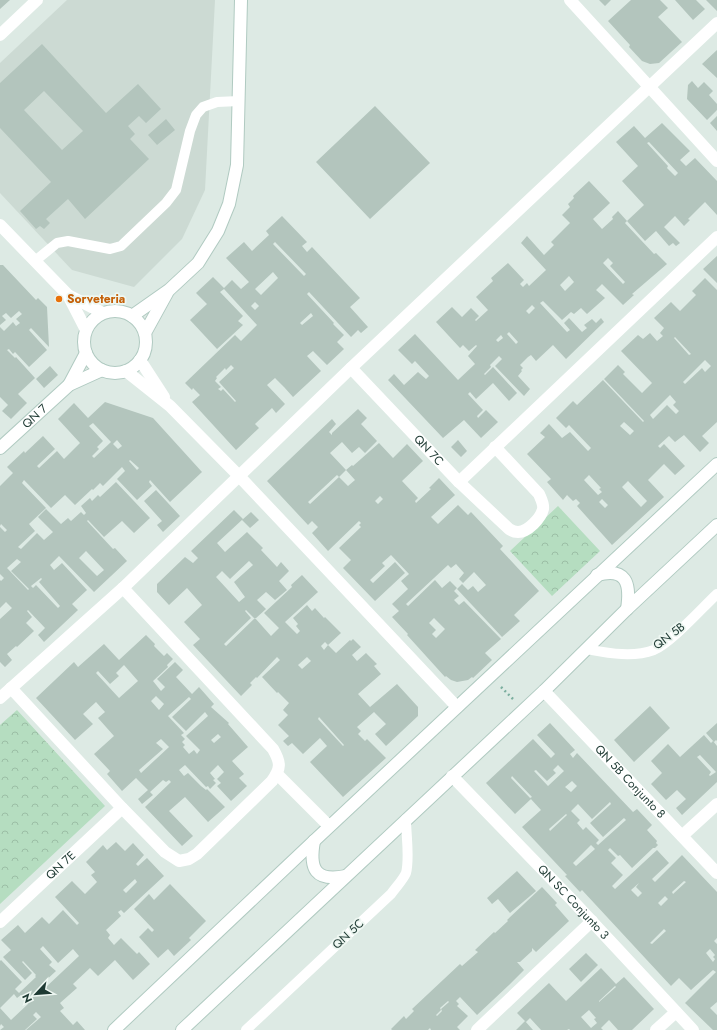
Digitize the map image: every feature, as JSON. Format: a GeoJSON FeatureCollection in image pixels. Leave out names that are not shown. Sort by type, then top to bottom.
{"type":"FeatureCollection","features":[{"type":"Feature","properties":{"kind":"street"},"geometry":{"type":"LineString","coordinates":[[0,35],[38,0]]}},
{"type":"Feature","properties":{"kind":"street"},"geometry":{"type":"LineString","coordinates":[[132,316],[169,290],[198,263],[218,231],[230,204],[237,165],[241,0]]}},
{"type":"Feature","properties":{"kind":"street"},"geometry":{"type":"LineString","coordinates":[[570,0],[717,161]]}},
{"type":"Feature","properties":{"kind":"street"},"geometry":{"type":"LineString","coordinates":[[0,698],[123,588],[351,368],[651,87],[717,23]]}},
{"type":"Feature","properties":{"kind":"street"},"geometry":{"type":"LineString","coordinates":[[0,225],[68,295],[86,330]]}},
{"type":"Feature","properties":{"kind":"street"},"geometry":{"type":"LineString","coordinates":[[459,482],[717,237]]}},
{"type":"Feature","properties":{"kind":"street"},"geometry":{"type":"LineString","coordinates":[[145,333],[169,290]]}},
{"type":"Feature","properties":{"kind":"street"},"geometry":{"type":"LineString","coordinates":[[68,295],[103,313]]}},
{"type":"Feature","properties":{"kind":"street"},"geometry":{"type":"LineString","coordinates":[[118,310],[132,316],[140,323],[145,333],[146,347],[140,360],[126,371],[114,373],[102,370],[95,366],[86,353],[84,342],[86,330],[93,319],[103,313],[118,310]]}},
{"type":"Feature","properties":{"kind":"street","name":"QN 7"},"geometry":{"type":"LineString","coordinates":[[69,385],[86,353]]}},
{"type":"Feature","properties":{"kind":"street"},"geometry":{"type":"LineString","coordinates":[[140,360],[170,406]]}},
{"type":"Feature","properties":{"kind":"street","name":"QN 7C"},"geometry":{"type":"LineString","coordinates":[[351,368],[459,482],[509,529],[520,532],[528,529],[539,518],[543,509],[543,501],[539,494],[495,447]]}},
{"type":"Feature","properties":{"kind":"street","name":"QN 7"},"geometry":{"type":"LineString","coordinates":[[0,448],[69,385],[102,370]]}},
{"type":"Feature","properties":{"kind":"street"},"geometry":{"type":"LineString","coordinates":[[126,371],[170,406],[239,476],[457,707]]}},
{"type":"Feature","properties":{"kind":"street"},"geometry":{"type":"LineString","coordinates":[[114,1030],[314,840],[717,464]]}},
{"type":"Feature","properties":{"kind":"street"},"geometry":{"type":"LineString","coordinates":[[182,1030],[523,709],[544,691],[627,609],[717,525]]}},
{"type":"Feature","properties":{"kind":"street"},"geometry":{"type":"LineString","coordinates":[[596,576],[613,572],[617,573],[623,578],[627,585],[629,595],[627,609]]}},
{"type":"Feature","properties":{"kind":"street"},"geometry":{"type":"LineString","coordinates":[[11,688],[122,808],[165,852],[179,861],[188,860],[198,854],[272,781],[280,766],[279,758],[273,749],[123,588]]}},
{"type":"Feature","properties":{"kind":"street","name":"QN 5B Conjunto 8"},"geometry":{"type":"LineString","coordinates":[[544,691],[717,873]]}},
{"type":"Feature","properties":{"kind":"street"},"geometry":{"type":"LineString","coordinates":[[277,774],[329,826]]}},
{"type":"Feature","properties":{"kind":"street","name":"QN SC Conjunto 3"},"geometry":{"type":"LineString","coordinates":[[452,776],[592,921],[693,1030]]}},
{"type":"Feature","properties":{"kind":"street"},"geometry":{"type":"LineString","coordinates":[[682,836],[717,804]]}},
{"type":"Feature","properties":{"kind":"street","name":"QN 7E"},"geometry":{"type":"LineString","coordinates":[[0,922],[122,808]]}},
{"type":"Feature","properties":{"kind":"street"},"geometry":{"type":"LineString","coordinates":[[314,840],[312,854],[313,866],[318,873],[324,877],[334,878],[346,876]]}},
{"type":"Feature","properties":{"kind":"street"},"geometry":{"type":"LineString","coordinates":[[477,1030],[592,921]]}},
{"type":"Feature","properties":{"kind":"street"},"geometry":{"type":"LineString","coordinates":[[656,1030],[676,1012]]}},
{"type":"Feature","properties":{"kind":"lane"},"geometry":{"type":"LineString","coordinates":[[35,261],[57,243],[68,241],[110,248],[121,246],[166,203],[176,190],[190,131],[196,115],[203,107],[217,102],[239,101]]}},
{"type":"Feature","properties":{"kind":"lane","name":"QN 5B"},"geometry":{"type":"LineString","coordinates":[[586,649],[615,654],[638,653],[655,650],[672,637],[717,594]]}},
{"type":"Feature","properties":{"kind":"lane","name":"QN 5C"},"geometry":{"type":"LineString","coordinates":[[246,1030],[391,894],[400,883],[405,874],[407,862],[406,819]]}},
{"type":"Feature","properties":{"kind":"path"},"geometry":{"type":"LineString","coordinates":[[490,675],[523,709]]}},
{"type":"Feature","properties":{"kind":"shaded area"},"geometry":{"type":"Polygon","coordinates":[[[67,0],[215,0],[205,190],[182,239],[134,287],[72,270],[0,193],[0,63],[67,0]]]}},
{"type":"Feature","properties":{"kind":"green space"},"geometry":{"type":"Polygon","coordinates":[[[558,506],[600,551],[552,596],[510,551],[558,506]]]}},
{"type":"Feature","properties":{"kind":"green space"},"geometry":{"type":"Polygon","coordinates":[[[17,710],[105,806],[0,904],[0,725],[17,710]]]}},
{"type":"Feature","properties":{"kind":"building"},"geometry":{"type":"Polygon","coordinates":[[[0,0],[10,0],[0,9],[0,0]]]}},
{"type":"Feature","properties":{"kind":"building"},"geometry":{"type":"Polygon","coordinates":[[[599,0],[611,0],[605,6],[599,0]]]}},
{"type":"Feature","properties":{"kind":"building"},"geometry":{"type":"Polygon","coordinates":[[[631,0],[660,0],[668,8],[658,17],[682,42],[659,63],[650,64],[642,61],[629,47],[630,45],[608,21],[631,0]]]}},
{"type":"Feature","properties":{"kind":"building"},"geometry":{"type":"Polygon","coordinates":[[[675,0],[696,0],[705,9],[693,20],[675,0]]]}},
{"type":"Feature","properties":{"kind":"building"},"geometry":{"type":"Polygon","coordinates":[[[706,0],[717,0],[717,11],[706,0]]]}},
{"type":"Feature","properties":{"kind":"building"},"geometry":{"type":"Polygon","coordinates":[[[42,44],[106,113],[138,84],[161,109],[146,123],[139,116],[128,126],[135,134],[130,139],[149,159],[85,219],[68,199],[46,219],[50,223],[44,229],[40,226],[36,229],[20,211],[51,182],[0,128],[0,83],[42,44]],[[44,91],[24,110],[62,150],[83,131],[44,91]]]}},
{"type":"Feature","properties":{"kind":"building"},"geometry":{"type":"Polygon","coordinates":[[[717,50],[717,78],[702,64],[717,50]]]}},
{"type":"Feature","properties":{"kind":"building"},"geometry":{"type":"Polygon","coordinates":[[[692,81],[698,88],[704,82],[713,91],[709,95],[717,104],[717,110],[707,120],[687,99],[688,85],[692,81]]]}},
{"type":"Feature","properties":{"kind":"building"},"geometry":{"type":"Polygon","coordinates":[[[375,106],[430,163],[370,219],[316,162],[375,106]]]}},
{"type":"Feature","properties":{"kind":"building"},"geometry":{"type":"Polygon","coordinates":[[[717,116],[717,131],[710,123],[717,116]]]}},
{"type":"Feature","properties":{"kind":"building"},"geometry":{"type":"Polygon","coordinates":[[[166,119],[175,130],[157,145],[148,135],[166,119]]]}},
{"type":"Feature","properties":{"kind":"building"},"geometry":{"type":"Polygon","coordinates":[[[662,123],[690,151],[680,160],[686,166],[695,158],[717,181],[717,215],[705,202],[688,219],[690,220],[684,226],[675,216],[664,227],[680,243],[676,246],[673,243],[669,246],[656,231],[645,241],[627,221],[644,205],[622,181],[638,166],[616,142],[634,126],[645,138],[662,123]],[[649,142],[647,143],[675,176],[678,173],[649,142]]]}},
{"type":"Feature","properties":{"kind":"building"},"geometry":{"type":"Polygon","coordinates":[[[589,181],[610,203],[593,219],[602,229],[613,219],[612,217],[618,211],[627,221],[625,223],[654,254],[656,253],[667,264],[632,294],[634,295],[623,305],[602,284],[596,290],[605,298],[587,314],[581,308],[574,314],[571,312],[562,320],[543,301],[540,303],[567,332],[570,330],[564,323],[569,318],[582,332],[587,328],[584,325],[592,319],[596,323],[601,318],[604,322],[566,359],[553,345],[536,361],[531,355],[528,357],[520,365],[523,368],[518,376],[530,389],[524,396],[495,366],[502,359],[499,356],[484,374],[485,375],[493,367],[517,393],[509,401],[493,383],[476,399],[470,392],[468,394],[483,410],[477,416],[478,418],[486,410],[498,422],[481,438],[464,420],[443,438],[388,380],[394,374],[404,385],[418,372],[426,379],[429,376],[415,361],[412,364],[398,350],[415,334],[458,380],[475,364],[468,356],[477,346],[476,345],[469,351],[463,345],[460,348],[436,322],[452,307],[462,317],[471,308],[479,316],[475,320],[476,321],[488,310],[476,297],[493,281],[491,278],[508,263],[524,280],[520,284],[523,287],[527,283],[529,286],[546,270],[521,243],[527,236],[544,255],[554,245],[551,242],[570,223],[562,215],[570,207],[568,204],[574,198],[573,196],[589,181]],[[608,258],[603,263],[623,284],[625,282],[610,266],[613,263],[608,258]],[[569,276],[560,285],[565,291],[574,282],[569,276]],[[532,305],[526,311],[529,314],[535,308],[532,305]],[[509,332],[507,334],[516,344],[518,342],[509,332]],[[501,335],[496,340],[498,342],[503,338],[501,335]]]}},
{"type":"Feature","properties":{"kind":"building"},"geometry":{"type":"Polygon","coordinates":[[[282,216],[307,242],[302,246],[307,252],[312,247],[360,298],[350,307],[368,327],[361,333],[358,330],[351,337],[309,292],[307,294],[344,335],[337,342],[344,349],[327,365],[313,351],[307,356],[321,371],[293,397],[275,378],[267,385],[285,404],[276,413],[272,408],[255,424],[259,428],[236,450],[192,402],[200,395],[185,383],[235,335],[241,341],[257,325],[224,289],[220,292],[243,316],[238,321],[243,325],[217,349],[190,320],[207,304],[196,293],[213,277],[224,288],[232,280],[241,289],[249,282],[226,258],[244,242],[252,251],[269,235],[266,231],[282,216]],[[275,242],[273,244],[304,276],[306,274],[275,242]],[[273,272],[255,289],[261,295],[278,278],[273,272]],[[255,302],[251,306],[255,310],[259,306],[255,302]],[[311,313],[300,323],[302,325],[313,316],[311,313]],[[231,365],[226,370],[225,368],[216,377],[217,378],[215,381],[221,387],[218,389],[221,391],[223,389],[235,402],[236,401],[219,382],[234,368],[231,365]]]}},
{"type":"Feature","properties":{"kind":"building"},"geometry":{"type":"Polygon","coordinates":[[[717,256],[717,283],[703,269],[717,256]]]}},
{"type":"Feature","properties":{"kind":"building"},"geometry":{"type":"Polygon","coordinates":[[[0,265],[3,265],[36,300],[38,298],[47,307],[49,347],[31,328],[29,330],[47,350],[29,367],[15,352],[13,354],[9,349],[7,350],[15,358],[16,357],[35,378],[18,394],[27,403],[11,419],[2,411],[8,405],[0,397],[0,327],[4,331],[13,322],[16,326],[20,323],[16,319],[22,314],[19,311],[11,318],[6,313],[2,316],[6,320],[0,325],[0,265]]]}},
{"type":"Feature","properties":{"kind":"building"},"geometry":{"type":"Polygon","coordinates":[[[705,278],[717,290],[717,422],[702,436],[709,443],[700,452],[684,435],[675,442],[669,436],[658,446],[660,448],[664,444],[685,466],[675,475],[664,464],[648,480],[664,497],[612,545],[577,506],[580,503],[576,499],[573,501],[567,495],[563,500],[547,482],[551,479],[527,454],[545,437],[540,433],[549,424],[562,438],[570,432],[588,451],[591,448],[569,425],[566,428],[556,418],[573,401],[577,405],[603,380],[643,422],[644,421],[604,379],[618,365],[625,372],[623,374],[642,393],[652,383],[621,351],[638,335],[643,339],[650,333],[657,341],[663,336],[660,333],[664,328],[654,318],[671,302],[680,311],[696,295],[692,291],[705,278]],[[675,337],[674,338],[689,355],[691,354],[675,337]],[[705,360],[683,382],[685,384],[702,368],[705,372],[711,366],[705,360]],[[670,395],[650,415],[653,419],[667,405],[676,414],[679,411],[673,405],[676,402],[670,395]],[[624,422],[620,426],[630,435],[634,431],[624,422]],[[589,475],[584,480],[598,495],[602,492],[599,489],[601,488],[589,475]],[[628,481],[622,487],[641,507],[647,501],[628,481]],[[602,499],[599,502],[605,508],[608,505],[602,499]]]}},
{"type":"Feature","properties":{"kind":"building"},"geometry":{"type":"Polygon","coordinates":[[[50,366],[58,375],[44,388],[36,379],[50,366]]]}},
{"type":"Feature","properties":{"kind":"building"},"geometry":{"type":"Polygon","coordinates":[[[105,402],[153,418],[202,472],[170,502],[150,480],[149,482],[152,486],[137,500],[117,479],[125,471],[122,467],[103,486],[100,483],[75,505],[65,495],[51,508],[24,480],[22,483],[46,508],[29,524],[35,531],[18,547],[21,549],[37,533],[44,540],[53,532],[38,517],[46,509],[61,524],[68,518],[71,521],[81,512],[84,515],[86,513],[81,506],[90,498],[92,501],[98,495],[100,497],[116,482],[150,518],[134,533],[122,521],[104,537],[88,520],[87,521],[113,549],[115,548],[127,561],[94,592],[59,556],[50,565],[54,570],[62,563],[87,590],[72,604],[78,610],[44,642],[38,635],[45,628],[28,610],[27,611],[32,617],[26,623],[34,631],[7,654],[12,660],[5,667],[0,662],[0,619],[12,608],[6,602],[0,608],[0,580],[1,581],[4,578],[0,574],[0,527],[5,532],[7,530],[1,524],[0,526],[0,486],[13,473],[7,467],[43,436],[55,449],[37,466],[39,468],[57,451],[64,459],[80,443],[58,419],[74,403],[88,418],[105,402]],[[93,423],[89,426],[103,441],[97,447],[99,449],[92,456],[94,458],[111,442],[93,423]],[[117,440],[113,444],[118,449],[122,446],[117,440]],[[130,460],[129,461],[137,470],[139,468],[130,460]],[[86,551],[79,558],[97,576],[104,570],[86,551]],[[17,559],[7,568],[28,590],[29,589],[11,571],[21,562],[17,559]],[[41,578],[31,586],[33,588],[36,585],[58,608],[60,606],[39,582],[42,579],[41,578]]]}},
{"type":"Feature","properties":{"kind":"building"},"geometry":{"type":"Polygon","coordinates":[[[358,409],[367,418],[361,424],[377,441],[365,453],[359,447],[352,453],[342,442],[330,453],[346,470],[352,465],[353,466],[379,443],[393,458],[407,444],[423,461],[402,481],[418,498],[415,501],[416,503],[431,489],[429,488],[439,478],[455,495],[431,517],[438,524],[458,505],[468,515],[471,512],[503,546],[500,549],[539,591],[514,615],[520,621],[502,637],[457,589],[462,584],[468,590],[473,586],[478,592],[486,585],[474,572],[463,583],[459,579],[464,573],[456,564],[451,568],[448,565],[406,604],[408,606],[435,580],[442,588],[450,581],[457,588],[454,591],[459,596],[454,600],[459,605],[464,601],[501,639],[485,653],[492,660],[473,678],[472,677],[468,680],[457,682],[446,676],[445,677],[392,617],[399,611],[392,604],[408,589],[401,581],[409,574],[391,555],[382,563],[385,566],[370,580],[373,583],[395,562],[405,573],[375,601],[343,568],[351,560],[339,548],[361,527],[359,525],[361,523],[359,521],[328,551],[312,533],[318,527],[312,521],[308,525],[267,481],[332,419],[336,424],[329,432],[332,435],[332,433],[358,409]],[[346,470],[339,477],[348,486],[355,480],[346,470]],[[337,475],[308,502],[310,504],[339,477],[337,475]],[[380,496],[375,501],[378,504],[383,499],[380,496]],[[434,618],[429,623],[436,630],[432,634],[436,638],[445,629],[434,618]]]}},
{"type":"Feature","properties":{"kind":"building"},"geometry":{"type":"Polygon","coordinates":[[[458,440],[467,451],[461,457],[451,447],[458,440]]]}},
{"type":"Feature","properties":{"kind":"building"},"geometry":{"type":"Polygon","coordinates":[[[156,490],[180,516],[163,532],[157,525],[162,521],[144,501],[156,490]]]}},
{"type":"Feature","properties":{"kind":"building"},"geometry":{"type":"Polygon","coordinates":[[[234,510],[243,519],[217,543],[225,552],[247,532],[263,548],[261,550],[277,567],[281,562],[289,571],[279,581],[287,590],[275,600],[266,592],[257,600],[266,609],[255,619],[271,636],[279,628],[264,613],[292,587],[291,585],[302,575],[318,592],[285,622],[297,634],[300,631],[296,626],[298,624],[293,618],[307,605],[312,611],[315,608],[341,633],[328,645],[336,653],[353,639],[361,647],[352,655],[357,661],[366,653],[377,664],[374,666],[381,674],[358,694],[370,707],[397,684],[418,707],[418,716],[386,746],[375,734],[386,724],[374,712],[357,727],[361,731],[358,734],[365,741],[367,739],[386,758],[343,797],[310,762],[327,746],[320,738],[303,754],[292,743],[288,746],[283,741],[289,736],[278,725],[288,715],[283,710],[289,703],[262,677],[280,660],[277,657],[257,678],[256,677],[250,683],[252,685],[241,696],[193,645],[200,639],[184,622],[202,605],[187,588],[169,605],[157,592],[157,584],[185,557],[193,563],[198,558],[191,551],[234,510]],[[249,561],[230,579],[222,571],[216,577],[239,602],[245,597],[234,582],[253,565],[249,561]],[[246,610],[245,611],[251,618],[224,644],[226,646],[254,618],[246,610]],[[325,642],[321,646],[324,650],[328,645],[325,642]],[[307,657],[298,665],[302,669],[311,661],[307,657]],[[319,717],[318,719],[343,746],[344,745],[319,717]]]}},
{"type":"Feature","properties":{"kind":"building"},"geometry":{"type":"Polygon","coordinates":[[[251,512],[259,520],[250,528],[242,520],[251,512]]]}},
{"type":"Feature","properties":{"kind":"building"},"geometry":{"type":"Polygon","coordinates":[[[146,635],[164,656],[167,653],[173,659],[167,665],[168,667],[153,681],[161,691],[165,687],[157,679],[175,662],[183,670],[176,677],[192,694],[199,687],[214,704],[211,707],[229,723],[228,724],[248,747],[232,761],[244,774],[239,778],[247,786],[231,801],[217,786],[221,783],[217,779],[224,772],[218,765],[210,773],[215,779],[213,780],[216,783],[210,789],[208,786],[206,787],[185,765],[179,770],[184,776],[188,773],[225,807],[208,822],[185,797],[169,811],[193,836],[182,846],[145,807],[171,782],[169,780],[166,782],[163,780],[150,792],[153,795],[142,804],[138,799],[148,790],[136,778],[122,791],[107,774],[110,771],[94,754],[114,736],[98,718],[105,712],[96,702],[83,714],[93,724],[75,740],[36,698],[74,662],[78,667],[104,644],[119,660],[146,635]],[[124,665],[116,673],[119,676],[110,684],[98,671],[96,673],[119,698],[138,681],[124,665]],[[156,696],[151,701],[159,710],[164,704],[156,696]],[[189,697],[168,716],[184,733],[181,735],[185,739],[182,742],[185,745],[183,747],[189,754],[194,750],[197,754],[200,750],[186,736],[208,716],[205,712],[186,731],[172,717],[191,699],[189,697]],[[218,734],[211,740],[214,743],[221,737],[218,734]],[[161,739],[156,743],[163,749],[139,770],[141,773],[169,747],[161,739]]]}},
{"type":"Feature","properties":{"kind":"building"},"geometry":{"type":"Polygon","coordinates":[[[650,706],[670,728],[634,762],[614,740],[650,706]]]}},
{"type":"Feature","properties":{"kind":"building"},"geometry":{"type":"Polygon","coordinates":[[[550,723],[575,750],[570,754],[573,758],[577,753],[633,812],[637,809],[652,825],[647,830],[657,841],[656,843],[658,845],[632,868],[620,855],[618,856],[610,848],[608,850],[616,858],[611,863],[623,875],[612,886],[615,889],[657,850],[669,863],[652,879],[655,882],[682,855],[717,892],[717,938],[714,941],[717,944],[717,1002],[710,1008],[717,1015],[717,1030],[713,1030],[685,1003],[716,972],[713,970],[691,990],[679,978],[671,986],[582,890],[580,892],[565,876],[567,875],[522,827],[541,810],[531,799],[515,814],[486,783],[533,739],[551,758],[555,754],[537,735],[550,723]],[[558,765],[553,770],[556,773],[547,781],[536,770],[534,771],[548,786],[564,771],[558,765]],[[512,776],[511,778],[530,798],[532,797],[512,776]],[[572,781],[565,787],[571,792],[577,786],[572,781]],[[610,802],[592,819],[578,804],[571,811],[580,820],[577,823],[583,830],[586,827],[599,840],[596,843],[598,845],[626,820],[624,818],[603,837],[590,823],[611,804],[610,802]],[[566,814],[549,829],[550,831],[567,815],[566,814]],[[591,845],[573,863],[576,866],[595,849],[591,845]],[[684,881],[672,892],[673,894],[686,882],[684,881]],[[639,883],[631,890],[638,897],[642,893],[636,887],[639,883]],[[665,896],[658,903],[661,906],[668,899],[665,896]],[[664,929],[650,943],[652,944],[666,931],[664,929]],[[710,949],[706,953],[713,962],[715,959],[713,957],[715,955],[710,949]]]}},
{"type":"Feature","properties":{"kind":"building"},"geometry":{"type":"Polygon","coordinates":[[[717,723],[717,741],[716,740],[714,742],[706,733],[717,723]]]}},
{"type":"Feature","properties":{"kind":"building"},"geometry":{"type":"Polygon","coordinates":[[[704,735],[711,743],[713,741],[717,746],[717,782],[682,815],[676,808],[686,799],[677,790],[666,800],[651,784],[662,773],[651,761],[668,744],[680,757],[704,735]],[[700,755],[697,757],[711,772],[709,775],[710,776],[716,772],[700,755]]]}},
{"type":"Feature","properties":{"kind":"building"},"geometry":{"type":"Polygon","coordinates":[[[116,842],[125,851],[133,843],[144,855],[136,864],[138,866],[147,858],[164,876],[124,913],[121,910],[118,912],[121,916],[106,930],[110,935],[108,938],[114,945],[121,938],[137,954],[139,952],[150,964],[133,980],[115,960],[98,976],[90,968],[73,984],[77,988],[60,1003],[64,1008],[60,1011],[73,1025],[77,1021],[85,1030],[26,1030],[41,1017],[36,1012],[33,1015],[37,1019],[25,1030],[0,1030],[4,1027],[1,1024],[0,1026],[0,1008],[0,961],[1,960],[22,982],[15,989],[19,993],[36,977],[36,975],[23,961],[22,962],[32,973],[25,980],[3,957],[11,950],[1,940],[18,925],[25,933],[42,917],[49,924],[63,910],[77,925],[79,923],[55,897],[72,881],[85,894],[97,882],[91,875],[95,872],[86,862],[103,845],[107,850],[116,842]],[[135,879],[123,890],[126,893],[137,882],[135,879]],[[43,946],[40,949],[52,962],[49,965],[56,971],[42,984],[45,988],[79,956],[73,949],[58,963],[43,946]],[[14,994],[0,1008],[11,1020],[28,1004],[21,995],[17,998],[14,994]]]}},
{"type":"Feature","properties":{"kind":"building"},"geometry":{"type":"Polygon","coordinates":[[[517,871],[536,891],[510,913],[498,899],[492,904],[487,898],[517,871]]]}},
{"type":"Feature","properties":{"kind":"building"},"geometry":{"type":"Polygon","coordinates":[[[170,884],[206,921],[189,938],[191,940],[174,956],[168,949],[158,958],[139,937],[148,928],[152,932],[154,930],[134,909],[149,894],[154,900],[170,884]]]}},
{"type":"Feature","properties":{"kind":"building"},"geometry":{"type":"Polygon","coordinates":[[[542,887],[557,903],[555,905],[569,921],[536,952],[532,948],[532,951],[520,962],[517,962],[524,970],[477,1015],[460,997],[456,1001],[459,1004],[457,1006],[468,1016],[457,1027],[460,1030],[431,1030],[430,1028],[428,1030],[391,1029],[404,1016],[406,1019],[414,1011],[412,1009],[460,964],[462,966],[478,952],[475,950],[508,921],[507,920],[542,887]],[[448,1001],[440,1008],[441,1010],[436,1015],[437,1016],[442,1011],[441,1009],[449,1002],[448,1001]]]}},
{"type":"Feature","properties":{"kind":"building"},"geometry":{"type":"Polygon","coordinates":[[[586,953],[598,965],[581,982],[569,969],[586,953]]]}},
{"type":"Feature","properties":{"kind":"building"},"geometry":{"type":"Polygon","coordinates":[[[601,968],[616,984],[624,977],[654,1009],[632,1030],[618,1030],[609,1020],[601,1028],[603,1030],[541,1030],[530,1018],[526,1022],[517,1013],[549,983],[566,1001],[601,968]],[[615,986],[599,1001],[599,1002],[616,987],[615,986]],[[589,1010],[581,1017],[591,1028],[597,1023],[594,1019],[596,1018],[589,1010]]]}},
{"type":"Feature","properties":{"kind":"building"},"geometry":{"type":"Polygon","coordinates":[[[525,1021],[533,1030],[516,1030],[525,1021]]]}},
{"type":"Feature","properties":{"kind":"place","name":"Sorveteria"},"geometry":{"type":"Point","coordinates":[59,299]}}]}
